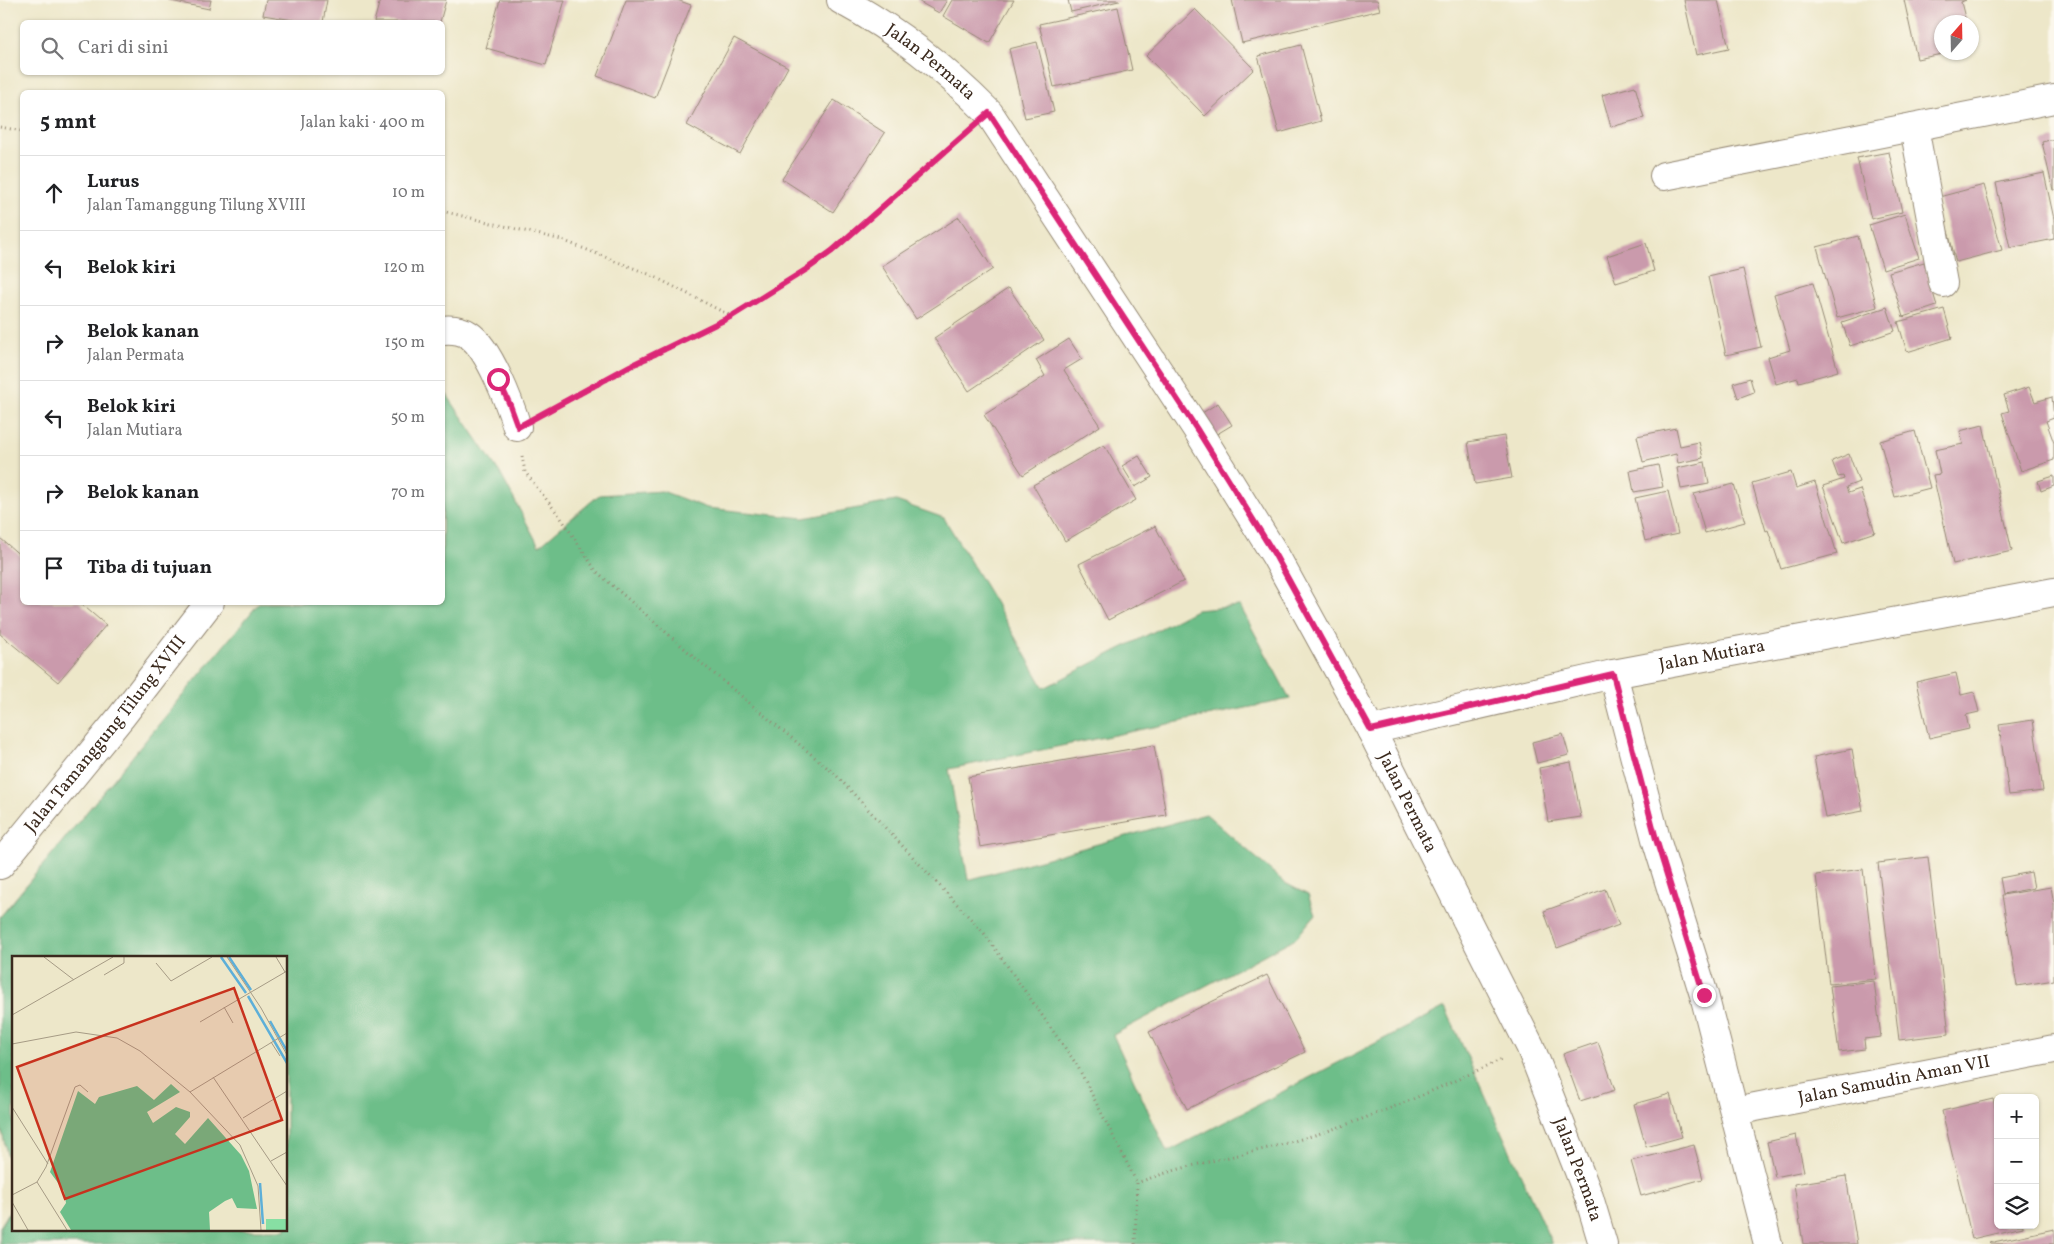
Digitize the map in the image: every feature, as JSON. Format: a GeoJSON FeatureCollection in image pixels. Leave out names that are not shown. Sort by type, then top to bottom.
{"type":"FeatureCollection","features":[{"type":"Feature","properties":{"kind":"street","name":"Jalan Permata"},"geometry":{"type":"LineString","coordinates":[[841,0],[897,33],[926,55],[952,76],[989,113],[1155,365],[1275,555],[1371,730],[1530,1046],[1589,1197],[1602,1244]]}},
{"type":"Feature","properties":{"kind":"street"},"geometry":{"type":"LineString","coordinates":[[1664,176],[2054,99]]}},
{"type":"Feature","properties":{"kind":"street"},"geometry":{"type":"LineString","coordinates":[[1914,127],[1943,283]]}},
{"type":"Feature","properties":{"kind":"street"},"geometry":{"type":"LineString","coordinates":[[445,330],[458,330],[470,336],[482,348],[510,405],[518,427]]}},
{"type":"Feature","properties":{"kind":"street","name":"Jalan Mutiara"},"geometry":{"type":"LineString","coordinates":[[1371,730],[1613,674],[2054,592]]}},
{"type":"Feature","properties":{"kind":"street","name":"Jalan Tamanggung Tilung XVIII"},"geometry":{"type":"LineString","coordinates":[[0,865],[121,717],[208,605]]}},
{"type":"Feature","properties":{"kind":"street"},"geometry":{"type":"LineString","coordinates":[[1613,674],[1656,839],[1704,995],[1768,1244]]}},
{"type":"Feature","properties":{"kind":"street","name":"Jalan Samudin Aman VII"},"geometry":{"type":"LineString","coordinates":[[1735,1111],[2054,1049]]}},
{"type":"Feature","properties":{"kind":"path"},"geometry":{"type":"LineString","coordinates":[[989,113],[832,251],[779,287],[732,316],[630,366],[518,427],[525,472],[561,518],[596,571],[700,662],[835,774],[984,933],[1078,1065],[1137,1184],[1135,1244]]}},
{"type":"Feature","properties":{"kind":"path"},"geometry":{"type":"LineString","coordinates":[[0,127],[20,132]]}},
{"type":"Feature","properties":{"kind":"path"},"geometry":{"type":"LineString","coordinates":[[445,212],[562,240],[651,275],[732,316]]}},
{"type":"Feature","properties":{"kind":"path"},"geometry":{"type":"LineString","coordinates":[[1137,1184],[1159,1175],[1287,1143],[1347,1124],[1438,1090],[1530,1046]]}},
{"type":"Feature","properties":{"kind":"green space"},"geometry":{"type":"Polygon","coordinates":[[[445,392],[500,473],[539,546],[599,495],[662,491],[707,508],[804,518],[896,501],[944,518],[1044,688],[1196,610],[1240,606],[1290,699],[949,769],[968,880],[1206,814],[1285,883],[1308,895],[1315,915],[1296,938],[1113,1035],[1167,1152],[1445,1007],[1552,1244],[0,1244],[0,1227],[11,1209],[12,1195],[12,1232],[288,1232],[288,956],[12,956],[12,1177],[0,1123],[0,917],[257,605],[445,605],[445,392]]]}},
{"type":"Feature","properties":{"kind":"building"},"geometry":{"type":"Polygon","coordinates":[[[166,0],[211,0],[209,9],[166,0]]]}},
{"type":"Feature","properties":{"kind":"building"},"geometry":{"type":"Polygon","coordinates":[[[266,0],[327,0],[323,20],[293,20],[263,15],[266,0]]]}},
{"type":"Feature","properties":{"kind":"building"},"geometry":{"type":"Polygon","coordinates":[[[380,0],[446,0],[441,20],[375,20],[380,0]]]}},
{"type":"Feature","properties":{"kind":"building"},"geometry":{"type":"Polygon","coordinates":[[[500,0],[565,0],[546,65],[486,48],[500,0]]]}},
{"type":"Feature","properties":{"kind":"building"},"geometry":{"type":"Polygon","coordinates":[[[626,0],[677,0],[691,5],[655,98],[597,76],[626,0]]]}},
{"type":"Feature","properties":{"kind":"building"},"geometry":{"type":"Polygon","coordinates":[[[916,0],[947,0],[939,13],[916,0]]]}},
{"type":"Feature","properties":{"kind":"building"},"geometry":{"type":"Polygon","coordinates":[[[952,0],[1014,0],[989,43],[943,16],[952,0]]]}},
{"type":"Feature","properties":{"kind":"building"},"geometry":{"type":"Polygon","coordinates":[[[1068,0],[1119,0],[1119,1],[1071,12],[1068,0]]]}},
{"type":"Feature","properties":{"kind":"building"},"geometry":{"type":"Polygon","coordinates":[[[1232,0],[1377,0],[1380,10],[1242,43],[1232,0]]]}},
{"type":"Feature","properties":{"kind":"building"},"geometry":{"type":"Polygon","coordinates":[[[1684,0],[1718,0],[1729,48],[1696,55],[1684,0]]]}},
{"type":"Feature","properties":{"kind":"building"},"geometry":{"type":"Polygon","coordinates":[[[1904,0],[1966,0],[1961,2],[1964,15],[1934,15],[1934,56],[1917,59],[1904,0]]]}},
{"type":"Feature","properties":{"kind":"building"},"geometry":{"type":"Polygon","coordinates":[[[1118,7],[1132,70],[1054,87],[1039,24],[1118,7]]]}},
{"type":"Feature","properties":{"kind":"building"},"geometry":{"type":"Polygon","coordinates":[[[1195,9],[1254,69],[1205,116],[1146,56],[1195,9]]]}},
{"type":"Feature","properties":{"kind":"building"},"geometry":{"type":"Polygon","coordinates":[[[734,38],[788,67],[740,154],[687,125],[734,38]]]}},
{"type":"Feature","properties":{"kind":"building"},"geometry":{"type":"Polygon","coordinates":[[[1037,42],[1054,112],[1025,118],[1009,49],[1037,42]]]}},
{"type":"Feature","properties":{"kind":"building"},"geometry":{"type":"Polygon","coordinates":[[[1301,45],[1321,121],[1279,133],[1258,56],[1301,45]]]}},
{"type":"Feature","properties":{"kind":"building"},"geometry":{"type":"Polygon","coordinates":[[[1635,86],[1644,118],[1611,127],[1602,95],[1635,86]]]}},
{"type":"Feature","properties":{"kind":"building"},"geometry":{"type":"Polygon","coordinates":[[[834,100],[885,133],[833,212],[782,179],[834,100]]]}},
{"type":"Feature","properties":{"kind":"building"},"geometry":{"type":"Polygon","coordinates":[[[2054,139],[2054,190],[2053,190],[2042,142],[2054,139]]]}},
{"type":"Feature","properties":{"kind":"building"},"geometry":{"type":"Polygon","coordinates":[[[1889,152],[1902,212],[1871,219],[1857,158],[1889,152]]]}},
{"type":"Feature","properties":{"kind":"building"},"geometry":{"type":"Polygon","coordinates":[[[2044,173],[2054,219],[2054,239],[2010,248],[1996,183],[2044,173]]]}},
{"type":"Feature","properties":{"kind":"building"},"geometry":{"type":"Polygon","coordinates":[[[1984,185],[2002,250],[1956,262],[1939,197],[1984,185]]]}},
{"type":"Feature","properties":{"kind":"building"},"geometry":{"type":"Polygon","coordinates":[[[1905,214],[1919,258],[1883,269],[1869,225],[1905,214]]]}},
{"type":"Feature","properties":{"kind":"building"},"geometry":{"type":"Polygon","coordinates":[[[959,217],[993,269],[916,319],[882,266],[959,217]]]}},
{"type":"Feature","properties":{"kind":"building"},"geometry":{"type":"Polygon","coordinates":[[[1858,236],[1877,307],[1837,318],[1817,247],[1858,236]]]}},
{"type":"Feature","properties":{"kind":"building"},"geometry":{"type":"Polygon","coordinates":[[[1646,243],[1654,271],[1616,283],[1607,256],[1646,243]]]}},
{"type":"Feature","properties":{"kind":"building"},"geometry":{"type":"Polygon","coordinates":[[[1924,262],[1937,306],[1903,317],[1889,272],[1924,262]]]}},
{"type":"Feature","properties":{"kind":"building"},"geometry":{"type":"Polygon","coordinates":[[[1743,269],[1761,347],[1726,355],[1708,277],[1743,269]]]}},
{"type":"Feature","properties":{"kind":"building"},"geometry":{"type":"Polygon","coordinates":[[[1813,283],[1838,371],[1799,382],[1798,378],[1776,384],[1768,357],[1790,350],[1774,294],[1813,283]]]}},
{"type":"Feature","properties":{"kind":"building"},"geometry":{"type":"Polygon","coordinates":[[[1009,288],[1044,340],[969,391],[934,338],[1009,288]]]}},
{"type":"Feature","properties":{"kind":"building"},"geometry":{"type":"Polygon","coordinates":[[[1887,307],[1895,331],[1850,346],[1842,322],[1887,307]]]}},
{"type":"Feature","properties":{"kind":"building"},"geometry":{"type":"Polygon","coordinates":[[[1944,309],[1952,338],[1907,352],[1898,322],[1944,309]]]}},
{"type":"Feature","properties":{"kind":"building"},"geometry":{"type":"Polygon","coordinates":[[[1069,339],[1082,359],[1064,370],[1100,426],[1023,475],[984,415],[1045,376],[1036,360],[1069,339]]]}},
{"type":"Feature","properties":{"kind":"building"},"geometry":{"type":"Polygon","coordinates":[[[1750,378],[1754,392],[1738,398],[1733,383],[1750,378]]]}},
{"type":"Feature","properties":{"kind":"building"},"geometry":{"type":"Polygon","coordinates":[[[2029,387],[2035,402],[2052,397],[2054,418],[2046,421],[2054,443],[2054,460],[2021,471],[2002,413],[2009,411],[2004,395],[2029,387]]]}},
{"type":"Feature","properties":{"kind":"building"},"geometry":{"type":"Polygon","coordinates":[[[1218,403],[1232,425],[1212,437],[1199,415],[1218,403]]]}},
{"type":"Feature","properties":{"kind":"building"},"geometry":{"type":"Polygon","coordinates":[[[1983,425],[2012,551],[1953,564],[1933,475],[1940,474],[1935,450],[1963,444],[1960,431],[1983,425]]]}},
{"type":"Feature","properties":{"kind":"building"},"geometry":{"type":"Polygon","coordinates":[[[1676,428],[1680,446],[1699,442],[1703,458],[1678,463],[1676,454],[1643,462],[1637,436],[1676,428]]]}},
{"type":"Feature","properties":{"kind":"building"},"geometry":{"type":"Polygon","coordinates":[[[1915,431],[1930,488],[1895,497],[1880,441],[1915,431]]]}},
{"type":"Feature","properties":{"kind":"building"},"geometry":{"type":"Polygon","coordinates":[[[1504,436],[1512,478],[1475,484],[1468,442],[1504,436]]]}},
{"type":"Feature","properties":{"kind":"building"},"geometry":{"type":"Polygon","coordinates":[[[1104,445],[1136,500],[1065,541],[1033,485],[1104,445]]]}},
{"type":"Feature","properties":{"kind":"building"},"geometry":{"type":"Polygon","coordinates":[[[1849,454],[1859,482],[1846,487],[1848,493],[1860,489],[1875,532],[1843,543],[1823,486],[1844,479],[1843,476],[1838,477],[1832,461],[1849,454]]]}},
{"type":"Feature","properties":{"kind":"building"},"geometry":{"type":"Polygon","coordinates":[[[1139,456],[1152,477],[1135,487],[1122,466],[1139,456]]]}},
{"type":"Feature","properties":{"kind":"building"},"geometry":{"type":"Polygon","coordinates":[[[1705,462],[1709,484],[1681,489],[1677,468],[1705,462]]]}},
{"type":"Feature","properties":{"kind":"building"},"geometry":{"type":"Polygon","coordinates":[[[1658,465],[1663,487],[1634,492],[1630,471],[1658,465]]]}},
{"type":"Feature","properties":{"kind":"building"},"geometry":{"type":"Polygon","coordinates":[[[1791,472],[1796,488],[1815,482],[1837,554],[1781,569],[1768,530],[1766,531],[1752,483],[1791,472]]]}},
{"type":"Feature","properties":{"kind":"building"},"geometry":{"type":"Polygon","coordinates":[[[2054,476],[2054,486],[2041,491],[2038,481],[2054,476]]]}},
{"type":"Feature","properties":{"kind":"building"},"geometry":{"type":"Polygon","coordinates":[[[1734,484],[1745,522],[1705,533],[1694,494],[1734,484]]]}},
{"type":"Feature","properties":{"kind":"building"},"geometry":{"type":"Polygon","coordinates":[[[1668,491],[1678,534],[1645,541],[1635,498],[1668,491]]]}},
{"type":"Feature","properties":{"kind":"building"},"geometry":{"type":"Polygon","coordinates":[[[1155,526],[1184,581],[1108,620],[1079,564],[1155,526]]]}},
{"type":"Feature","properties":{"kind":"building"},"geometry":{"type":"Polygon","coordinates":[[[0,538],[20,555],[20,605],[83,605],[106,625],[58,682],[0,634],[0,538]]]}},
{"type":"Feature","properties":{"kind":"building"},"geometry":{"type":"Polygon","coordinates":[[[1956,673],[1961,695],[1974,692],[1979,712],[1966,715],[1969,729],[1929,738],[1916,682],[1956,673]]]}},
{"type":"Feature","properties":{"kind":"building"},"geometry":{"type":"Polygon","coordinates":[[[2033,720],[2043,791],[2009,795],[1999,725],[2033,720]]]}},
{"type":"Feature","properties":{"kind":"building"},"geometry":{"type":"Polygon","coordinates":[[[1563,734],[1569,755],[1537,763],[1532,742],[1563,734]]]}},
{"type":"Feature","properties":{"kind":"building"},"geometry":{"type":"Polygon","coordinates":[[[1154,745],[1166,815],[980,847],[968,777],[1154,745]]]}},
{"type":"Feature","properties":{"kind":"building"},"geometry":{"type":"Polygon","coordinates":[[[1852,749],[1863,811],[1825,818],[1814,757],[1852,749]]]}},
{"type":"Feature","properties":{"kind":"building"},"geometry":{"type":"Polygon","coordinates":[[[1571,762],[1581,817],[1548,822],[1539,768],[1571,762]]]}},
{"type":"Feature","properties":{"kind":"building"},"geometry":{"type":"Polygon","coordinates":[[[1928,857],[1949,1034],[1899,1040],[1878,863],[1928,857]]]}},
{"type":"Feature","properties":{"kind":"building"},"geometry":{"type":"Polygon","coordinates":[[[1863,869],[1876,979],[1829,984],[1816,875],[1863,869]]]}},
{"type":"Feature","properties":{"kind":"building"},"geometry":{"type":"Polygon","coordinates":[[[2031,872],[2034,888],[2003,894],[2000,878],[2031,872]]]}},
{"type":"Feature","properties":{"kind":"building"},"geometry":{"type":"Polygon","coordinates":[[[2051,887],[2054,904],[2054,980],[2017,986],[2002,895],[2051,887]]]}},
{"type":"Feature","properties":{"kind":"building"},"geometry":{"type":"Polygon","coordinates":[[[1605,889],[1619,925],[1557,948],[1544,911],[1605,889]]]}},
{"type":"Feature","properties":{"kind":"building"},"geometry":{"type":"Polygon","coordinates":[[[1267,975],[1305,1052],[1187,1109],[1149,1032],[1267,975]]]}},
{"type":"Feature","properties":{"kind":"building"},"geometry":{"type":"Polygon","coordinates":[[[1874,981],[1881,1037],[1864,1039],[1865,1049],[1839,1052],[1830,986],[1874,981]]]}},
{"type":"Feature","properties":{"kind":"building"},"geometry":{"type":"Polygon","coordinates":[[[1598,1042],[1615,1090],[1580,1101],[1563,1054],[1598,1042]]]}},
{"type":"Feature","properties":{"kind":"building"},"geometry":{"type":"Polygon","coordinates":[[[1670,1094],[1682,1137],[1646,1147],[1634,1104],[1670,1094]]]}},
{"type":"Feature","properties":{"kind":"building"},"geometry":{"type":"Polygon","coordinates":[[[1993,1099],[1994,1229],[2014,1229],[1972,1239],[1942,1111],[1993,1099]]]}},
{"type":"Feature","properties":{"kind":"building"},"geometry":{"type":"Polygon","coordinates":[[[1796,1135],[1804,1171],[1775,1177],[1767,1142],[1796,1135]]]}},
{"type":"Feature","properties":{"kind":"building"},"geometry":{"type":"Polygon","coordinates":[[[1694,1145],[1703,1179],[1641,1196],[1631,1161],[1694,1145]]]}},
{"type":"Feature","properties":{"kind":"building"},"geometry":{"type":"Polygon","coordinates":[[[1846,1176],[1857,1244],[1803,1244],[1794,1184],[1846,1176]]]}},
{"type":"Feature","properties":{"kind":"building"},"geometry":{"type":"Polygon","coordinates":[[[2054,1229],[2054,1244],[1989,1243],[2054,1229]]]}},
{"type":"Feature","properties":{"kind":"route"},"geometry":{"type":"LineString","coordinates":[[498,379],[518,427],[630,366],[732,316],[832,251],[989,113],[1198,431],[1275,555],[1371,730],[1613,674],[1656,839],[1704,995]]}}]}
